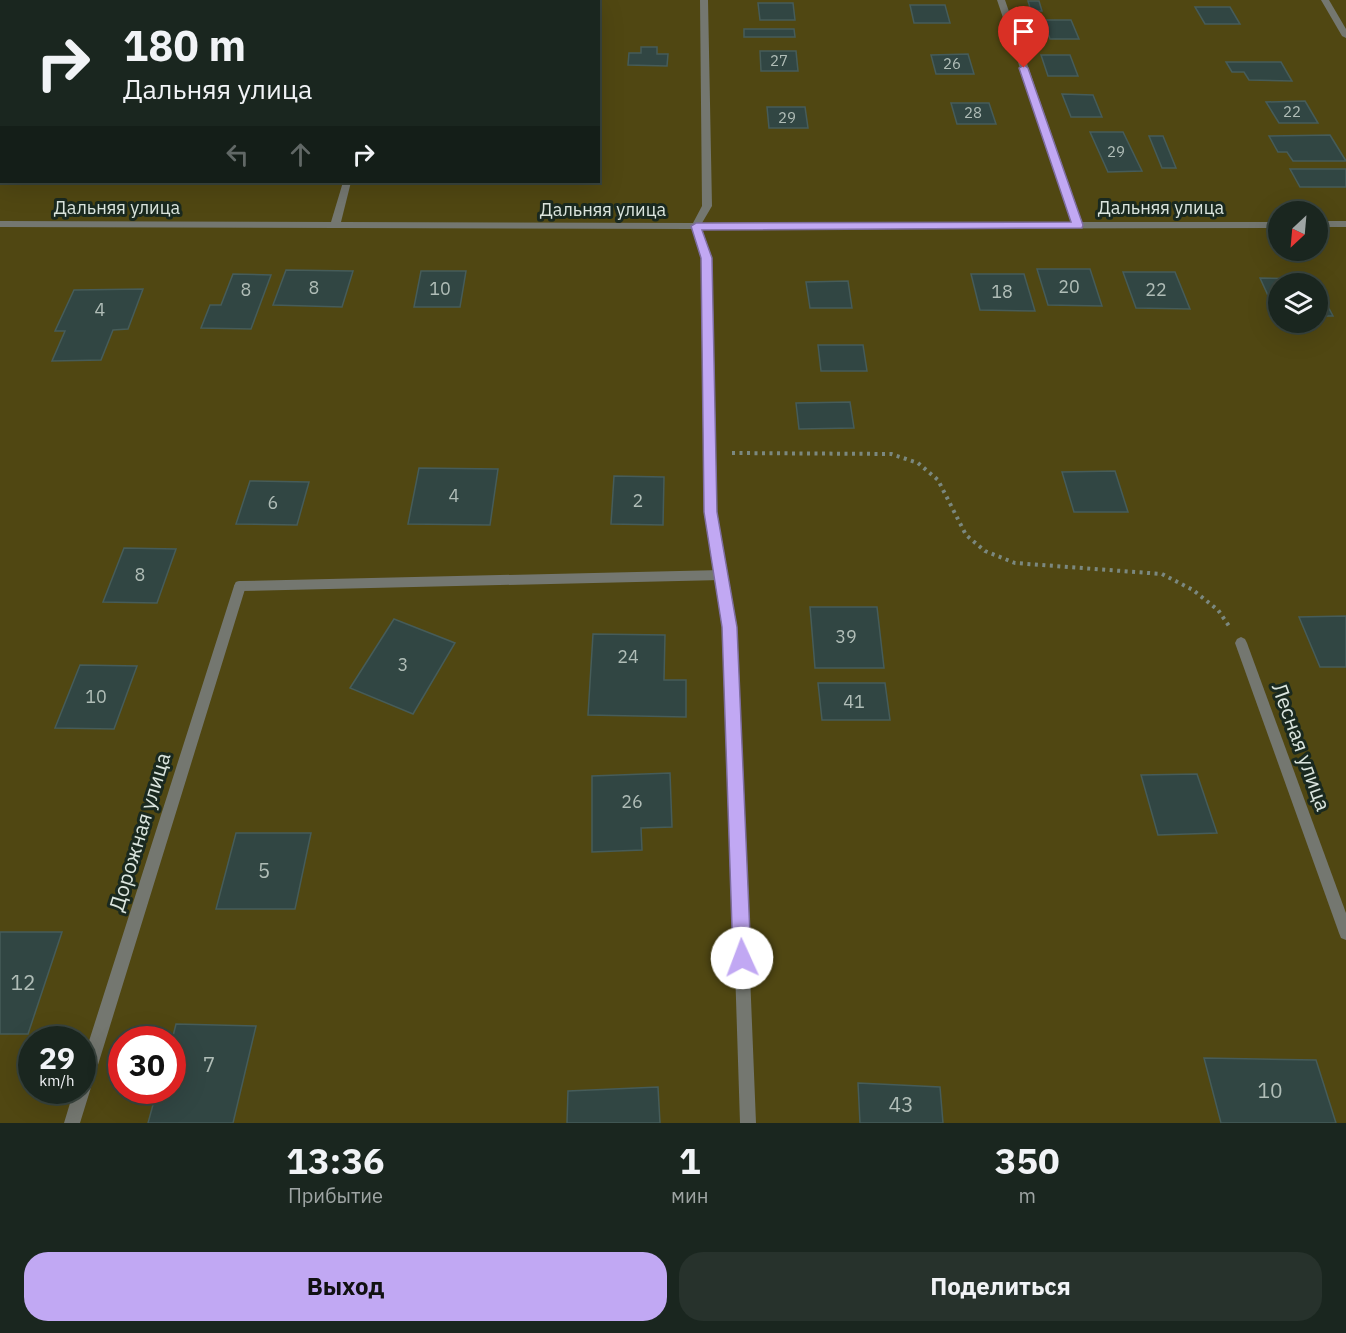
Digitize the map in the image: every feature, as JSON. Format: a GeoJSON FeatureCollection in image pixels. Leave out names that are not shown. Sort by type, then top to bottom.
{"type":"FeatureCollection","features":[{"type":"Feature","properties":{"kind":"street"},"geometry":{"type":"LineString","coordinates":[[704,0],[707,206],[696,226],[707,258],[711,512],[730,627],[748,1123]]}},
{"type":"Feature","properties":{"kind":"street"},"geometry":{"type":"LineString","coordinates":[[1001,0],[1078,225]]}},
{"type":"Feature","properties":{"kind":"street"},"geometry":{"type":"LineString","coordinates":[[1325,0],[1346,36]]}},
{"type":"Feature","properties":{"kind":"street"},"geometry":{"type":"LineString","coordinates":[[335,226],[347,183]]}},
{"type":"Feature","properties":{"kind":"street","name":"Дальняя улица"},"geometry":{"type":"LineString","coordinates":[[0,224],[1268,225]]}},
{"type":"Feature","properties":{"kind":"street"},"geometry":{"type":"LineString","coordinates":[[1328,225],[1346,224]]}},
{"type":"Feature","properties":{"kind":"street","name":"Дорожная улица"},"geometry":{"type":"LineString","coordinates":[[96,1045],[240,586],[722,575]]}},
{"type":"Feature","properties":{"kind":"street","name":"Лесная улица"},"geometry":{"type":"LineString","coordinates":[[1241,643],[1346,933]]}},
{"type":"Feature","properties":{"kind":"street","name":"Дорожная улица"},"geometry":{"type":"LineString","coordinates":[[72,1123],[78,1104]]}},
{"type":"Feature","properties":{"kind":"path"},"geometry":{"type":"LineString","coordinates":[[710,453],[891,454],[918,463],[938,480],[966,536],[985,551],[1015,562],[1162,574],[1193,591],[1218,610],[1241,643]]}},
{"type":"Feature","properties":{"kind":"shaded area"},"geometry":{"type":"Polygon","coordinates":[[[600,0],[1346,0],[1346,1123],[0,1123],[0,183],[600,183],[600,0]]]}},
{"type":"Feature","properties":{"kind":"building"},"geometry":{"type":"Polygon","coordinates":[[[1028,1],[1039,1],[1042,11],[1031,11],[1028,1]]]}},
{"type":"Feature","properties":{"kind":"building"},"geometry":{"type":"Polygon","coordinates":[[[758,3],[793,3],[795,20],[760,20],[758,3]]]}},
{"type":"Feature","properties":{"kind":"building"},"geometry":{"type":"Polygon","coordinates":[[[910,5],[945,5],[950,23],[914,23],[910,5]]]}},
{"type":"Feature","properties":{"kind":"building"},"geometry":{"type":"Polygon","coordinates":[[[1195,7],[1230,7],[1240,24],[1205,24],[1195,7]]]}},
{"type":"Feature","properties":{"kind":"building"},"geometry":{"type":"Polygon","coordinates":[[[1043,20],[1071,20],[1079,39],[1050,39],[1043,20]]]}},
{"type":"Feature","properties":{"kind":"building"},"geometry":{"type":"Polygon","coordinates":[[[744,29],[794,29],[795,37],[744,37],[744,29]]]}},
{"type":"Feature","properties":{"kind":"building"},"geometry":{"type":"Polygon","coordinates":[[[641,47],[657,47],[657,54],[668,54],[667,66],[628,65],[629,53],[641,53],[641,47]]]}},
{"type":"Feature","properties":{"kind":"building"},"geometry":{"type":"Polygon","coordinates":[[[760,51],[796,51],[798,71],[761,71],[760,51]]]}},
{"type":"Feature","properties":{"kind":"building"},"geometry":{"type":"Polygon","coordinates":[[[968,54],[974,74],[936,74],[931,55],[968,54]]]}},
{"type":"Feature","properties":{"kind":"building"},"geometry":{"type":"Polygon","coordinates":[[[1041,55],[1070,55],[1078,76],[1048,76],[1041,55]]]}},
{"type":"Feature","properties":{"kind":"building"},"geometry":{"type":"Polygon","coordinates":[[[1226,62],[1281,62],[1292,81],[1249,80],[1244,72],[1232,72],[1226,62]]]}},
{"type":"Feature","properties":{"kind":"building"},"geometry":{"type":"Polygon","coordinates":[[[1062,94],[1093,95],[1102,117],[1071,117],[1062,94]]]}},
{"type":"Feature","properties":{"kind":"building"},"geometry":{"type":"Polygon","coordinates":[[[1305,101],[1318,123],[1279,123],[1266,102],[1305,101]]]}},
{"type":"Feature","properties":{"kind":"building"},"geometry":{"type":"Polygon","coordinates":[[[951,103],[989,103],[996,124],[957,124],[951,103]]]}},
{"type":"Feature","properties":{"kind":"building"},"geometry":{"type":"Polygon","coordinates":[[[767,107],[805,107],[808,128],[769,128],[767,107]]]}},
{"type":"Feature","properties":{"kind":"building"},"geometry":{"type":"Polygon","coordinates":[[[1090,132],[1123,132],[1142,171],[1108,172],[1090,132]]]}},
{"type":"Feature","properties":{"kind":"building"},"geometry":{"type":"Polygon","coordinates":[[[1330,135],[1346,161],[1293,161],[1287,152],[1278,152],[1269,136],[1330,135]]]}},
{"type":"Feature","properties":{"kind":"building"},"geometry":{"type":"Polygon","coordinates":[[[1149,136],[1163,136],[1176,168],[1162,168],[1149,136]]]}},
{"type":"Feature","properties":{"kind":"building"},"geometry":{"type":"Polygon","coordinates":[[[1290,169],[1346,169],[1346,187],[1300,187],[1290,169]]]}},
{"type":"Feature","properties":{"kind":"building"},"geometry":{"type":"Polygon","coordinates":[[[1037,269],[1090,269],[1102,306],[1048,305],[1037,269]]]}},
{"type":"Feature","properties":{"kind":"building"},"geometry":{"type":"Polygon","coordinates":[[[286,270],[353,271],[342,307],[273,305],[286,270]]]}},
{"type":"Feature","properties":{"kind":"building"},"geometry":{"type":"Polygon","coordinates":[[[421,271],[466,271],[460,307],[414,307],[421,271]]]}},
{"type":"Feature","properties":{"kind":"building"},"geometry":{"type":"Polygon","coordinates":[[[1123,272],[1175,272],[1190,309],[1136,308],[1123,272]]]}},
{"type":"Feature","properties":{"kind":"building"},"geometry":{"type":"Polygon","coordinates":[[[233,274],[271,275],[251,329],[201,328],[210,305],[221,305],[233,274]]]}},
{"type":"Feature","properties":{"kind":"building"},"geometry":{"type":"Polygon","coordinates":[[[971,274],[1024,274],[1035,311],[980,310],[971,274]]]}},
{"type":"Feature","properties":{"kind":"building"},"geometry":{"type":"Polygon","coordinates":[[[1260,278],[1268,278],[1268,295],[1260,278]]]}},
{"type":"Feature","properties":{"kind":"building"},"geometry":{"type":"Polygon","coordinates":[[[848,281],[852,308],[810,308],[806,282],[848,281]]]}},
{"type":"Feature","properties":{"kind":"building"},"geometry":{"type":"Polygon","coordinates":[[[143,289],[128,329],[113,330],[101,360],[52,361],[65,331],[55,331],[74,290],[143,289]]]}},
{"type":"Feature","properties":{"kind":"building"},"geometry":{"type":"Polygon","coordinates":[[[1328,307],[1333,316],[1328,316],[1328,307]]]}},
{"type":"Feature","properties":{"kind":"building"},"geometry":{"type":"Polygon","coordinates":[[[818,345],[863,345],[867,371],[821,371],[818,345]]]}},
{"type":"Feature","properties":{"kind":"building"},"geometry":{"type":"Polygon","coordinates":[[[850,402],[854,428],[799,429],[796,403],[850,402]]]}},
{"type":"Feature","properties":{"kind":"building"},"geometry":{"type":"Polygon","coordinates":[[[419,468],[498,469],[490,525],[408,524],[419,468]]]}},
{"type":"Feature","properties":{"kind":"building"},"geometry":{"type":"Polygon","coordinates":[[[1115,471],[1128,512],[1074,512],[1062,472],[1115,471]]]}},
{"type":"Feature","properties":{"kind":"building"},"geometry":{"type":"Polygon","coordinates":[[[614,476],[664,477],[663,525],[611,524],[614,476]]]}},
{"type":"Feature","properties":{"kind":"building"},"geometry":{"type":"Polygon","coordinates":[[[250,481],[309,482],[297,525],[236,524],[250,481]]]}},
{"type":"Feature","properties":{"kind":"building"},"geometry":{"type":"Polygon","coordinates":[[[124,548],[176,549],[157,603],[103,602],[124,548]]]}},
{"type":"Feature","properties":{"kind":"building"},"geometry":{"type":"Polygon","coordinates":[[[810,607],[877,607],[884,668],[815,668],[810,607]]]}},
{"type":"Feature","properties":{"kind":"building"},"geometry":{"type":"Polygon","coordinates":[[[1346,616],[1346,667],[1320,667],[1299,617],[1346,616]]]}},
{"type":"Feature","properties":{"kind":"building"},"geometry":{"type":"Polygon","coordinates":[[[394,619],[455,643],[413,714],[350,688],[394,619]]]}},
{"type":"Feature","properties":{"kind":"building"},"geometry":{"type":"Polygon","coordinates":[[[593,634],[665,635],[664,680],[686,680],[686,717],[588,715],[593,634]]]}},
{"type":"Feature","properties":{"kind":"building"},"geometry":{"type":"Polygon","coordinates":[[[80,665],[137,666],[114,729],[55,728],[80,665]]]}},
{"type":"Feature","properties":{"kind":"building"},"geometry":{"type":"Polygon","coordinates":[[[818,683],[885,683],[890,720],[822,720],[818,683]]]}},
{"type":"Feature","properties":{"kind":"building"},"geometry":{"type":"Polygon","coordinates":[[[670,773],[672,827],[641,828],[642,850],[592,852],[592,776],[670,773]]]}},
{"type":"Feature","properties":{"kind":"building"},"geometry":{"type":"Polygon","coordinates":[[[1197,774],[1217,833],[1158,835],[1141,775],[1197,774]]]}},
{"type":"Feature","properties":{"kind":"building"},"geometry":{"type":"Polygon","coordinates":[[[236,833],[311,833],[295,909],[216,909],[236,833]]]}},
{"type":"Feature","properties":{"kind":"building"},"geometry":{"type":"Polygon","coordinates":[[[0,932],[62,932],[31,1026],[18,1026],[18,1034],[0,1034],[0,932]]]}},
{"type":"Feature","properties":{"kind":"building"},"geometry":{"type":"Polygon","coordinates":[[[176,1024],[256,1026],[233,1123],[148,1123],[153,1104],[186,1104],[186,1026],[176,1026],[176,1024]]]}},
{"type":"Feature","properties":{"kind":"building"},"geometry":{"type":"Polygon","coordinates":[[[1204,1058],[1316,1060],[1336,1123],[1221,1123],[1204,1058]]]}},
{"type":"Feature","properties":{"kind":"building"},"geometry":{"type":"Polygon","coordinates":[[[858,1083],[940,1087],[943,1123],[860,1123],[858,1083]]]}},
{"type":"Feature","properties":{"kind":"building"},"geometry":{"type":"Polygon","coordinates":[[[658,1087],[660,1123],[567,1123],[568,1091],[658,1087]]]}},
{"type":"Feature","properties":{"kind":"route"},"geometry":{"type":"LineString","coordinates":[[742,958],[730,627],[711,512],[707,258],[696,226],[1078,225],[1024,68]]}}]}
